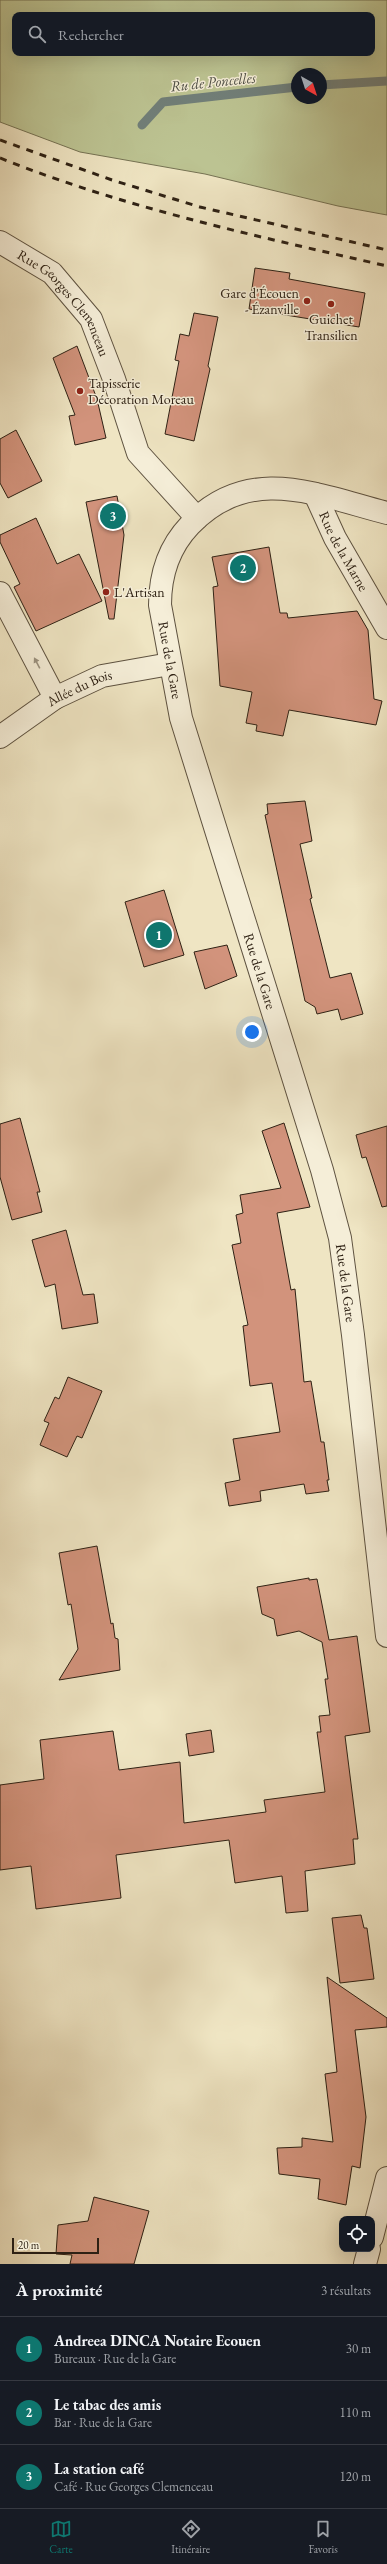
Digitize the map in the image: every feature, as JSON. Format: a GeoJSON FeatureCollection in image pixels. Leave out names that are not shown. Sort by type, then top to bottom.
{"type":"FeatureCollection","features":[{"type":"Feature","properties":{"kind":"street","name":"Rue Georges Clemenceau"},"geometry":{"type":"LineString","coordinates":[[0,242],[52,273],[91,319],[114,379],[138,453],[197,518]]}},
{"type":"Feature","properties":{"kind":"street","name":"Rue de la Gare"},"geometry":{"type":"LineString","coordinates":[[387,513],[315,494],[272,489],[247,490],[219,500],[197,518],[184,532],[172,550],[164,569],[160,586],[160,605],[181,718],[322,1170],[340,1238],[387,1636]]}},
{"type":"Feature","properties":{"kind":"street","name":"Rue de la Marne"},"geometry":{"type":"LineString","coordinates":[[315,494],[335,538],[387,628]]}},
{"type":"Feature","properties":{"kind":"street"},"geometry":{"type":"LineString","coordinates":[[0,593],[55,698]]}},
{"type":"Feature","properties":{"kind":"street","name":"Allée du Bois"},"geometry":{"type":"LineString","coordinates":[[0,737],[55,698],[102,676],[170,664]]}},
{"type":"Feature","properties":{"kind":"street"},"geometry":{"type":"LineString","coordinates":[[375,2225],[387,2178]]}},
{"type":"Feature","properties":{"kind":"street"},"geometry":{"type":"LineString","coordinates":[[365,2264],[368,2252]]}},
{"type":"Feature","properties":{"kind":"green space"},"geometry":{"type":"Polygon","coordinates":[[[0,0],[387,0],[387,215],[338,206],[205,174],[80,152],[0,122],[0,0]]]}},
{"type":"Feature","properties":{"kind":"building","name":"Gare d'Écouen - Ézanville"},"geometry":{"type":"Polygon","coordinates":[[[255,268],[290,273],[289,279],[365,293],[359,327],[249,309],[255,268]]]}},
{"type":"Feature","properties":{"kind":"building"},"geometry":{"type":"Polygon","coordinates":[[[194,313],[218,317],[208,366],[210,369],[194,441],[165,434],[179,361],[175,360],[180,334],[189,336],[194,313]]]}},
{"type":"Feature","properties":{"kind":"building","name":"Tapisserie Décoration Moreau"},"geometry":{"type":"Polygon","coordinates":[[[77,346],[97,399],[106,438],[75,445],[69,416],[75,415],[53,358],[77,346]]]}},
{"type":"Feature","properties":{"kind":"building"},"geometry":{"type":"Polygon","coordinates":[[[16,430],[42,481],[8,498],[0,483],[0,439],[16,430]]]}},
{"type":"Feature","properties":{"kind":"building"},"geometry":{"type":"Polygon","coordinates":[[[117,496],[124,535],[114,619],[109,619],[86,502],[117,496]]]}},
{"type":"Feature","properties":{"kind":"building"},"geometry":{"type":"Polygon","coordinates":[[[36,518],[57,564],[79,554],[102,601],[36,631],[14,587],[20,584],[0,542],[0,535],[36,518]]]}},
{"type":"Feature","properties":{"kind":"building"},"geometry":{"type":"Polygon","coordinates":[[[269,547],[280,613],[287,613],[288,618],[357,611],[368,630],[374,699],[382,701],[376,725],[289,710],[283,736],[256,731],[257,725],[246,723],[252,692],[220,686],[213,587],[218,586],[212,557],[269,547]]]}},
{"type":"Feature","properties":{"kind":"building"},"geometry":{"type":"Polygon","coordinates":[[[305,801],[312,841],[300,844],[312,898],[310,899],[330,978],[351,973],[363,1014],[341,1020],[338,1009],[317,1014],[315,1007],[305,1001],[265,815],[268,814],[267,804],[305,801]]]}},
{"type":"Feature","properties":{"kind":"building"},"geometry":{"type":"Polygon","coordinates":[[[164,890],[184,955],[144,967],[125,902],[164,890]]]}},
{"type":"Feature","properties":{"kind":"building"},"geometry":{"type":"Polygon","coordinates":[[[227,945],[237,976],[205,989],[194,952],[227,945]]]}},
{"type":"Feature","properties":{"kind":"building"},"geometry":{"type":"Polygon","coordinates":[[[20,1118],[40,1192],[37,1192],[42,1212],[12,1220],[0,1177],[0,1124],[20,1118]]]}},
{"type":"Feature","properties":{"kind":"building"},"geometry":{"type":"Polygon","coordinates":[[[284,1123],[310,1207],[277,1213],[291,1290],[295,1289],[304,1382],[311,1381],[321,1442],[324,1442],[329,1491],[306,1494],[304,1484],[260,1491],[261,1501],[229,1506],[225,1483],[240,1480],[233,1439],[280,1432],[272,1383],[250,1386],[243,1326],[248,1325],[232,1245],[241,1243],[236,1215],[243,1213],[240,1195],[281,1188],[262,1131],[284,1123]]]}},
{"type":"Feature","properties":{"kind":"building"},"geometry":{"type":"Polygon","coordinates":[[[387,1126],[387,1206],[382,1207],[366,1157],[362,1158],[356,1135],[387,1126]]]}},
{"type":"Feature","properties":{"kind":"building"},"geometry":{"type":"Polygon","coordinates":[[[66,1230],[83,1295],[94,1294],[98,1323],[62,1329],[55,1284],[45,1287],[32,1240],[66,1230]]]}},
{"type":"Feature","properties":{"kind":"building"},"geometry":{"type":"Polygon","coordinates":[[[68,1377],[102,1391],[82,1438],[77,1436],[67,1457],[40,1445],[49,1423],[44,1421],[55,1397],[59,1399],[68,1377]]]}},
{"type":"Feature","properties":{"kind":"building"},"geometry":{"type":"Polygon","coordinates":[[[97,1546],[111,1624],[113,1623],[115,1638],[118,1639],[120,1670],[59,1680],[78,1649],[71,1604],[68,1605],[59,1553],[97,1546]]]}},
{"type":"Feature","properties":{"kind":"building"},"geometry":{"type":"Polygon","coordinates":[[[309,1578],[309,1580],[317,1579],[329,1640],[357,1636],[370,1732],[345,1736],[358,1839],[353,1839],[355,1864],[305,1871],[308,1911],[286,1913],[282,1876],[235,1883],[229,1840],[116,1855],[121,1898],[36,1909],[31,1866],[0,1870],[0,1785],[44,1779],[40,1740],[113,1731],[119,1770],[180,1762],[184,1823],[266,1812],[264,1800],[325,1792],[317,1732],[321,1732],[319,1716],[330,1715],[325,1679],[328,1679],[322,1642],[299,1631],[277,1636],[274,1619],[262,1614],[257,1587],[309,1578]]]}},
{"type":"Feature","properties":{"kind":"building"},"geometry":{"type":"Polygon","coordinates":[[[211,1730],[214,1752],[189,1756],[186,1734],[211,1730]]]}},
{"type":"Feature","properties":{"kind":"building"},"geometry":{"type":"Polygon","coordinates":[[[361,1915],[364,1928],[367,1928],[374,1979],[340,1983],[332,1918],[361,1915]]]}},
{"type":"Feature","properties":{"kind":"building"},"geometry":{"type":"Polygon","coordinates":[[[327,1977],[387,2018],[387,2027],[355,2030],[366,2117],[360,2168],[352,2166],[346,2205],[318,2199],[320,2179],[279,2174],[277,2148],[302,2147],[302,2138],[333,2142],[325,2074],[337,2072],[327,1977]]]}},
{"type":"Feature","properties":{"kind":"building"},"geometry":{"type":"Polygon","coordinates":[[[94,2197],[149,2211],[134,2264],[70,2264],[72,2255],[56,2254],[58,2225],[88,2221],[94,2197]]]}},
{"type":"Feature","properties":{"kind":"waterway","name":"Ru de Poncelles"},"geometry":{"type":"LineString","coordinates":[[327,85],[387,81]]}},
{"type":"Feature","properties":{"kind":"waterway","name":"Ru de Poncelles"},"geometry":{"type":"LineString","coordinates":[[142,125],[163,102],[291,88]]}},
{"type":"Feature","properties":{"kind":"railway"},"geometry":{"type":"LineString","coordinates":[[0,140],[112,180],[200,207],[387,250]]}},
{"type":"Feature","properties":{"kind":"railway"},"geometry":{"type":"LineString","coordinates":[[0,158],[95,192],[191,220],[387,266]]}},
{"type":"Feature","properties":{"kind":"place","name":"Gare d'Écouen - Ézanville"},"geometry":{"type":"Point","coordinates":[307,301]}},
{"type":"Feature","properties":{"kind":"place","name":"Guichet Transilien"},"geometry":{"type":"Point","coordinates":[331,304]}},
{"type":"Feature","properties":{"kind":"place","name":"Tapisserie Décoration Moreau"},"geometry":{"type":"Point","coordinates":[80,391]}},
{"type":"Feature","properties":{"kind":"place","name":"La station café"},"geometry":{"type":"Point","coordinates":[113,516]}},
{"type":"Feature","properties":{"kind":"place","name":"Le tabac des amis"},"geometry":{"type":"Point","coordinates":[243,568]}},
{"type":"Feature","properties":{"kind":"place","name":"L'Artisan"},"geometry":{"type":"Point","coordinates":[106,592]}},
{"type":"Feature","properties":{"kind":"place","name":"Andreea DINCA Notaire Ecouen"},"geometry":{"type":"Point","coordinates":[159,935]}}]}
